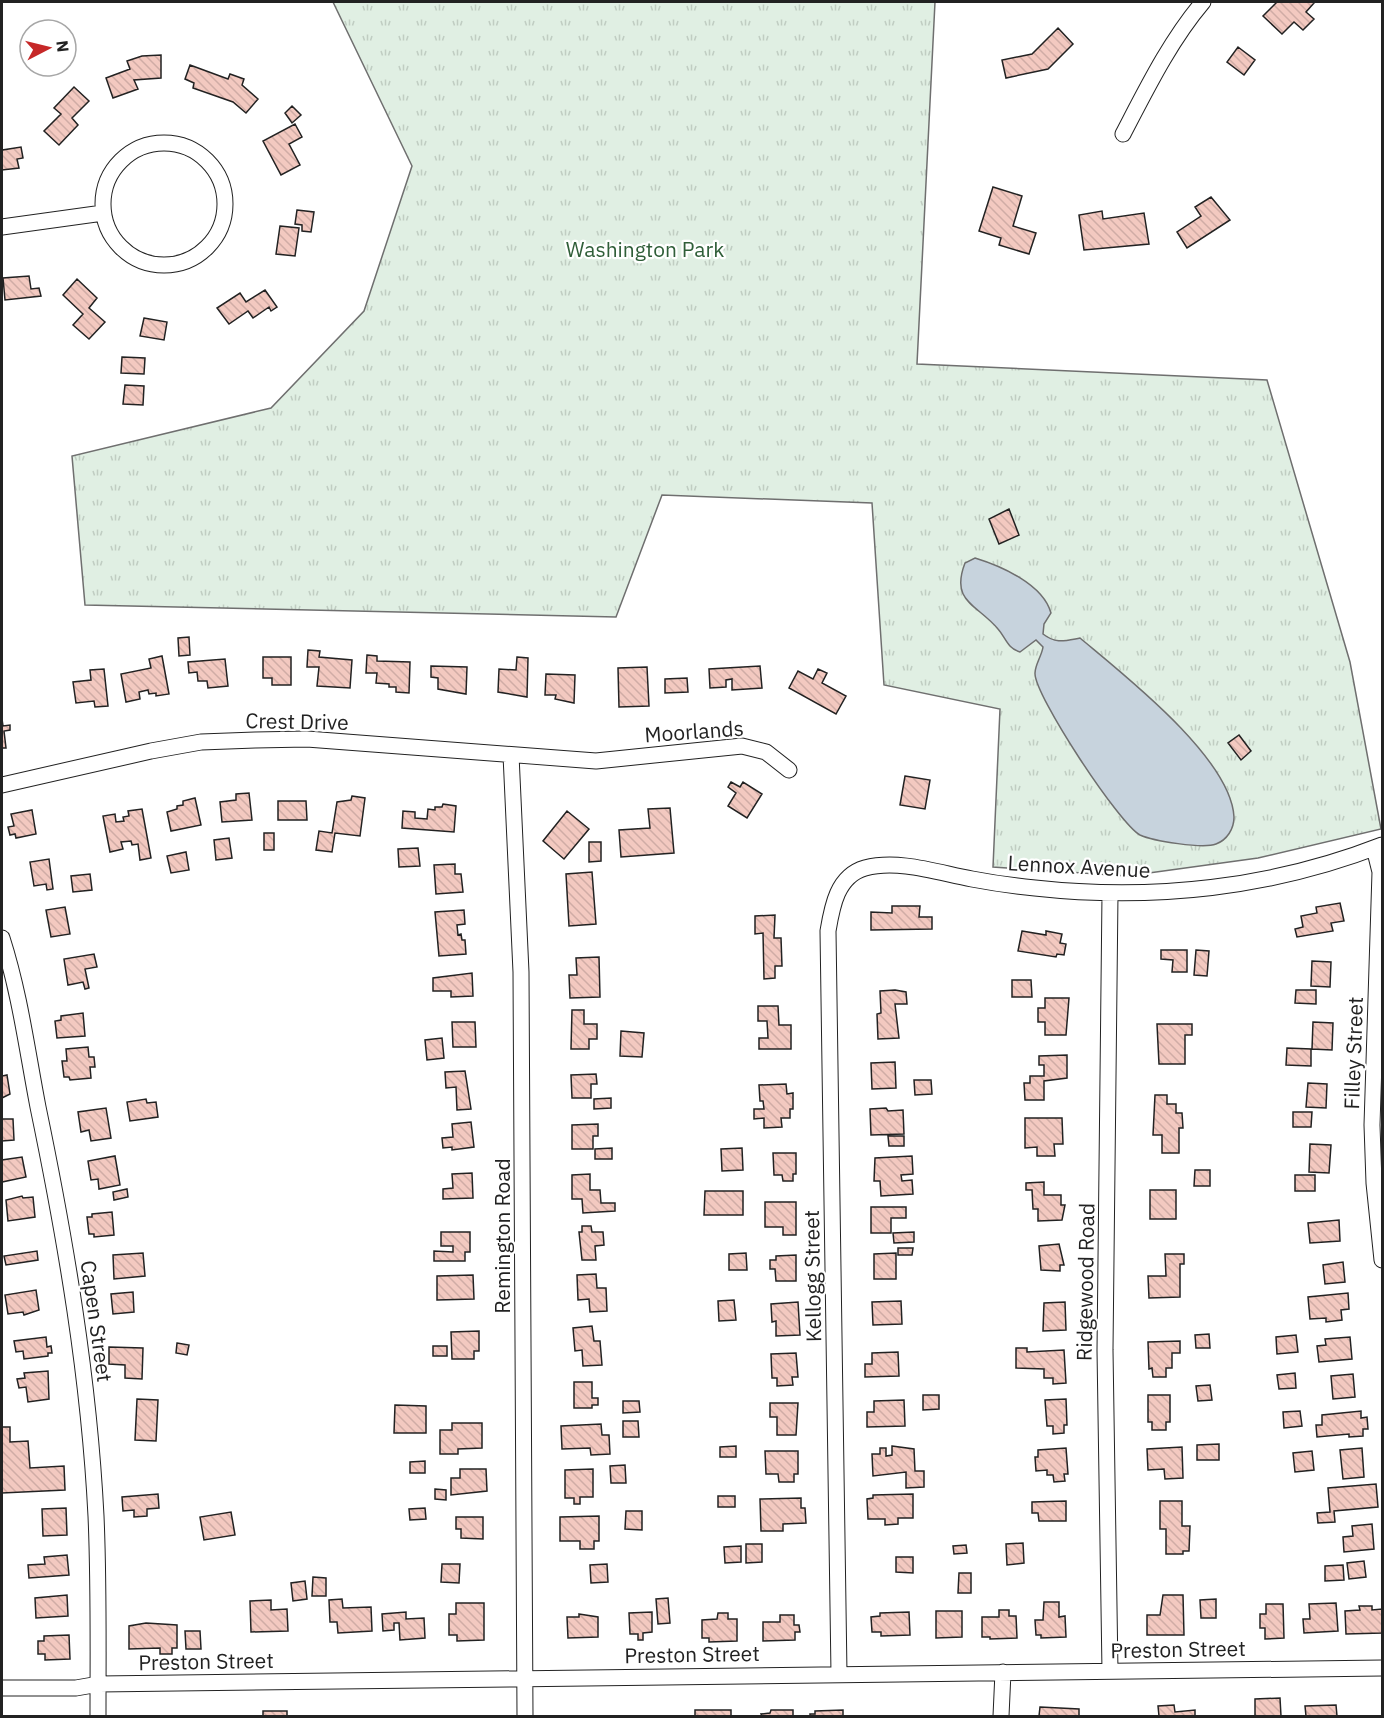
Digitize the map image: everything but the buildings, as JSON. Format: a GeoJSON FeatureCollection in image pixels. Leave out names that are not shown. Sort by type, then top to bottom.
{"type":"FeatureCollection","features":[{"type":"Feature","properties":{"kind":"street"},"geometry":{"type":"LineString","coordinates":[[1123,134],[1154,75],[1187,21],[1203,2]]}},
{"type":"Feature","properties":{"kind":"street"},"geometry":{"type":"LineString","coordinates":[[166,142],[187,146],[205,158],[219,175],[226,195],[225,215],[219,233],[207,249],[192,260],[173,266],[154,265],[136,259],[120,247],[109,232],[103,213],[104,192],[112,171],[126,155],[145,145],[166,142]]}},
{"type":"Feature","properties":{"kind":"street"},"geometry":{"type":"LineString","coordinates":[[2,227],[103,213]]}},
{"type":"Feature","properties":{"kind":"street","name":"Crest Drive"},"geometry":{"type":"LineString","coordinates":[[2,785],[201,742],[308,739],[596,761]]}},
{"type":"Feature","properties":{"kind":"street","name":"Moorlands"},"geometry":{"type":"LineString","coordinates":[[596,761],[742,746],[766,752],[789,770]]}},
{"type":"Feature","properties":{"kind":"street","name":"Remington Road"},"geometry":{"type":"LineString","coordinates":[[511,755],[521,972],[525,1716]]}},
{"type":"Feature","properties":{"kind":"street","name":"Lennox Avenue"},"geometry":{"type":"LineString","coordinates":[[844,882],[862,869],[884,865],[1034,888],[1110,894],[1243,884],[1314,868],[1378,847]]}},
{"type":"Feature","properties":{"kind":"street","name":"Filley Street"},"geometry":{"type":"LineString","coordinates":[[1378,847],[1380,872],[1372,1125],[1374,1183],[1383,1260]]}},
{"type":"Feature","properties":{"kind":"street","name":"Kellogg Street"},"geometry":{"type":"LineString","coordinates":[[838,1674],[828,931],[833,904],[844,882]]}},
{"type":"Feature","properties":{"kind":"street","name":"Ridgewood Road"},"geometry":{"type":"LineString","coordinates":[[1110,894],[1105,1350],[1110,1671]]}},
{"type":"Feature","properties":{"kind":"street","name":"Capen Street"},"geometry":{"type":"LineString","coordinates":[[2,938],[17,988],[73,1292],[87,1403],[96,1516],[99,1716]]}},
{"type":"Feature","properties":{"kind":"street","name":"Preston Street"},"geometry":{"type":"LineString","coordinates":[[2,1688],[76,1688],[99,1684],[526,1677],[1383,1668]]}},
{"type":"Feature","properties":{"kind":"street"},"geometry":{"type":"LineString","coordinates":[[1001,1716],[1003,1672]]}},
{"type":"Feature","properties":{"kind":"green space","name":"Washington Park"},"geometry":{"type":"Polygon","coordinates":[[[333,2],[935,2],[917,364],[1267,380],[1350,662],[1381,829],[1258,858],[1127,876],[993,867],[1000,709],[884,685],[872,503],[662,495],[616,617],[85,605],[72,456],[271,408],[364,311],[412,166],[333,2]]]}},
{"type":"Feature","properties":{"kind":"shaded area"},"geometry":{"type":"Polygon","coordinates":[[[975,558],[1008,571],[1030,585],[1047,603],[1051,613],[1044,624],[1043,634],[1065,641],[1080,638],[1147,695],[1196,744],[1215,769],[1228,794],[1234,821],[1229,834],[1223,840],[1216,844],[1200,846],[1156,840],[1140,835],[1115,809],[1063,731],[1038,686],[1035,673],[1043,647],[1036,640],[1020,652],[1012,648],[998,629],[963,594],[961,576],[965,563],[975,558]]]}}]}
